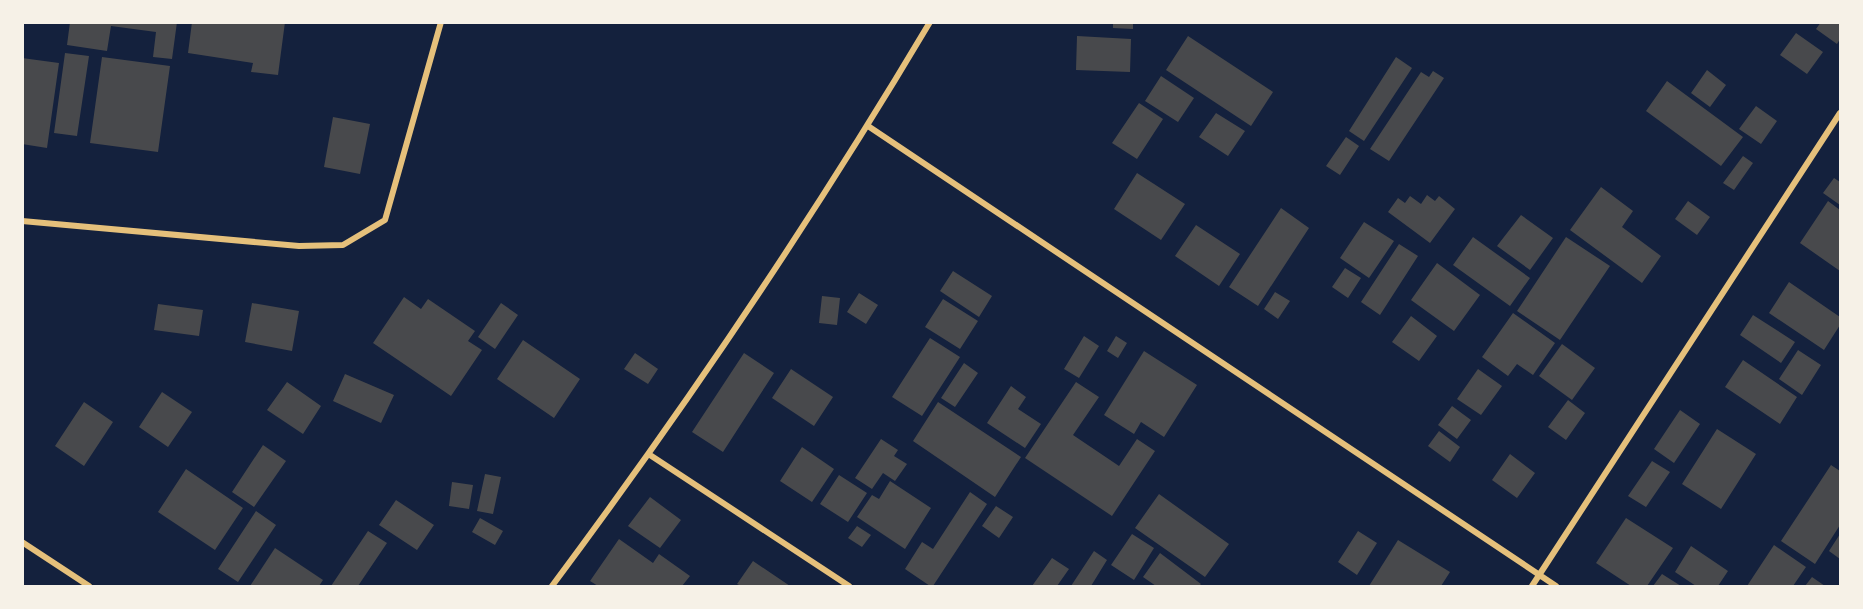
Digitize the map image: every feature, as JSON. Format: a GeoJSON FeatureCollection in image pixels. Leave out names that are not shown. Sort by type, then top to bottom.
{"type":"FeatureCollection","features":[{"type":"Feature","properties":{"kind":"street"},"geometry":{"type":"LineString","coordinates":[[22,221],[299,246],[343,245],[385,220],[441,22]]}},
{"type":"Feature","properties":{"kind":"street"},"geometry":{"type":"LineString","coordinates":[[552,586],[650,455],[868,126],[930,22]]}},
{"type":"Feature","properties":{"kind":"street"},"geometry":{"type":"LineString","coordinates":[[1532,586],[1840,113]]}},
{"type":"Feature","properties":{"kind":"street"},"geometry":{"type":"LineString","coordinates":[[868,126],[1556,586]]}},
{"type":"Feature","properties":{"kind":"street"},"geometry":{"type":"LineString","coordinates":[[650,455],[849,586]]}},
{"type":"Feature","properties":{"kind":"street"},"geometry":{"type":"LineString","coordinates":[[22,542],[89,586]]}},
{"type":"Feature","properties":{"kind":"building"},"geometry":{"type":"Polygon","coordinates":[[[70,22],[177,22],[172,59],[153,57],[156,32],[111,26],[107,51],[67,45],[70,22]]]}},
{"type":"Feature","properties":{"kind":"building"},"geometry":{"type":"Polygon","coordinates":[[[192,22],[285,22],[278,75],[251,72],[253,63],[188,53],[192,22]]]}},
{"type":"Feature","properties":{"kind":"building"},"geometry":{"type":"Polygon","coordinates":[[[1113,22],[1133,22],[1133,29],[1113,28],[1113,22]]]}},
{"type":"Feature","properties":{"kind":"building"},"geometry":{"type":"Polygon","coordinates":[[[1821,22],[1840,22],[1840,39],[1837,44],[1816,29],[1821,22]]]}},
{"type":"Feature","properties":{"kind":"building"},"geometry":{"type":"Polygon","coordinates":[[[1796,33],[1823,52],[1807,74],[1780,55],[1796,33]]]}},
{"type":"Feature","properties":{"kind":"building"},"geometry":{"type":"Polygon","coordinates":[[[1077,36],[1131,39],[1130,72],[1076,70],[1077,36]]]}},
{"type":"Feature","properties":{"kind":"building"},"geometry":{"type":"Polygon","coordinates":[[[1188,36],[1273,92],[1251,126],[1166,70],[1188,36]]]}},
{"type":"Feature","properties":{"kind":"building"},"geometry":{"type":"Polygon","coordinates":[[[65,53],[89,56],[77,136],[54,133],[65,53]]]}},
{"type":"Feature","properties":{"kind":"building"},"geometry":{"type":"Polygon","coordinates":[[[102,57],[170,66],[158,152],[90,143],[102,57]]]}},
{"type":"Feature","properties":{"kind":"building"},"geometry":{"type":"Polygon","coordinates":[[[1396,57],[1412,68],[1364,141],[1349,131],[1396,57]]]}},
{"type":"Feature","properties":{"kind":"building"},"geometry":{"type":"Polygon","coordinates":[[[22,58],[59,63],[47,148],[22,144],[22,58]]]}},
{"type":"Feature","properties":{"kind":"building"},"geometry":{"type":"Polygon","coordinates":[[[1707,70],[1726,85],[1710,107],[1691,93],[1707,70]]]}},
{"type":"Feature","properties":{"kind":"building"},"geometry":{"type":"Polygon","coordinates":[[[1433,71],[1444,78],[1389,161],[1370,149],[1421,72],[1429,77],[1433,71]]]}},
{"type":"Feature","properties":{"kind":"building"},"geometry":{"type":"Polygon","coordinates":[[[1161,76],[1194,98],[1178,122],[1145,101],[1161,76]]]}},
{"type":"Feature","properties":{"kind":"building"},"geometry":{"type":"Polygon","coordinates":[[[1667,81],[1743,137],[1721,166],[1646,111],[1667,81]]]}},
{"type":"Feature","properties":{"kind":"building"},"geometry":{"type":"Polygon","coordinates":[[[1139,103],[1163,119],[1137,159],[1112,143],[1139,103]]]}},
{"type":"Feature","properties":{"kind":"building"},"geometry":{"type":"Polygon","coordinates":[[[1756,106],[1777,121],[1761,144],[1739,129],[1756,106]]]}},
{"type":"Feature","properties":{"kind":"building"},"geometry":{"type":"Polygon","coordinates":[[[1216,113],[1245,131],[1228,156],[1199,137],[1216,113]]]}},
{"type":"Feature","properties":{"kind":"building"},"geometry":{"type":"Polygon","coordinates":[[[333,117],[370,124],[360,174],[324,167],[333,117]]]}},
{"type":"Feature","properties":{"kind":"building"},"geometry":{"type":"Polygon","coordinates":[[[1346,137],[1359,146],[1340,175],[1326,166],[1346,137]]]}},
{"type":"Feature","properties":{"kind":"building"},"geometry":{"type":"Polygon","coordinates":[[[1743,156],[1753,163],[1734,190],[1723,183],[1743,156]]]}},
{"type":"Feature","properties":{"kind":"building"},"geometry":{"type":"Polygon","coordinates":[[[1137,173],[1185,204],[1161,240],[1114,209],[1137,173]]]}},
{"type":"Feature","properties":{"kind":"building"},"geometry":{"type":"Polygon","coordinates":[[[1834,178],[1840,182],[1840,205],[1823,193],[1834,178]]]}},
{"type":"Feature","properties":{"kind":"building"},"geometry":{"type":"Polygon","coordinates":[[[1601,187],[1633,211],[1622,227],[1661,256],[1642,283],[1570,230],[1601,187]]]}},
{"type":"Feature","properties":{"kind":"building"},"geometry":{"type":"Polygon","coordinates":[[[1427,195],[1435,201],[1439,196],[1455,209],[1430,243],[1388,212],[1398,198],[1405,203],[1410,196],[1421,204],[1427,195]]]}},
{"type":"Feature","properties":{"kind":"building"},"geometry":{"type":"Polygon","coordinates":[[[1688,201],[1710,217],[1697,235],[1675,219],[1688,201]]]}},
{"type":"Feature","properties":{"kind":"building"},"geometry":{"type":"Polygon","coordinates":[[[1828,201],[1840,210],[1840,271],[1800,243],[1828,201]]]}},
{"type":"Feature","properties":{"kind":"building"},"geometry":{"type":"Polygon","coordinates":[[[1281,208],[1309,228],[1258,306],[1229,287],[1281,208]]]}},
{"type":"Feature","properties":{"kind":"building"},"geometry":{"type":"Polygon","coordinates":[[[1521,215],[1553,238],[1530,270],[1497,246],[1521,215]]]}},
{"type":"Feature","properties":{"kind":"building"},"geometry":{"type":"Polygon","coordinates":[[[1364,222],[1394,241],[1369,278],[1340,258],[1364,222]]]}},
{"type":"Feature","properties":{"kind":"building"},"geometry":{"type":"Polygon","coordinates":[[[1196,225],[1240,254],[1219,286],[1175,256],[1196,225]]]}},
{"type":"Feature","properties":{"kind":"building"},"geometry":{"type":"Polygon","coordinates":[[[1473,237],[1530,278],[1510,306],[1453,265],[1473,237]]]}},
{"type":"Feature","properties":{"kind":"building"},"geometry":{"type":"Polygon","coordinates":[[[1566,237],[1610,266],[1560,340],[1517,311],[1566,237]]]}},
{"type":"Feature","properties":{"kind":"building"},"geometry":{"type":"Polygon","coordinates":[[[1399,244],[1418,256],[1380,315],[1361,302],[1399,244]]]}},
{"type":"Feature","properties":{"kind":"building"},"geometry":{"type":"Polygon","coordinates":[[[1437,263],[1480,295],[1454,331],[1411,300],[1437,263]]]}},
{"type":"Feature","properties":{"kind":"building"},"geometry":{"type":"Polygon","coordinates":[[[1345,268],[1361,278],[1348,298],[1332,287],[1345,268]]]}},
{"type":"Feature","properties":{"kind":"building"},"geometry":{"type":"Polygon","coordinates":[[[953,271],[992,296],[979,317],[940,291],[953,271]]]}},
{"type":"Feature","properties":{"kind":"building"},"geometry":{"type":"Polygon","coordinates":[[[1789,282],[1840,317],[1840,325],[1824,350],[1769,313],[1789,282]]]}},
{"type":"Feature","properties":{"kind":"building"},"geometry":{"type":"Polygon","coordinates":[[[1275,292],[1290,301],[1278,319],[1264,309],[1275,292]]]}},
{"type":"Feature","properties":{"kind":"building"},"geometry":{"type":"Polygon","coordinates":[[[859,293],[878,305],[866,324],[847,312],[859,293]]]}},
{"type":"Feature","properties":{"kind":"building"},"geometry":{"type":"Polygon","coordinates":[[[822,296],[840,298],[837,325],[819,323],[822,296]]]}},
{"type":"Feature","properties":{"kind":"building"},"geometry":{"type":"Polygon","coordinates":[[[404,297],[421,309],[428,299],[475,331],[468,341],[482,350],[451,396],[373,343],[404,297]]]}},
{"type":"Feature","properties":{"kind":"building"},"geometry":{"type":"Polygon","coordinates":[[[943,299],[978,321],[960,349],[925,327],[943,299]]]}},
{"type":"Feature","properties":{"kind":"building"},"geometry":{"type":"Polygon","coordinates":[[[252,303],[299,311],[292,351],[245,342],[252,303]]]}},
{"type":"Feature","properties":{"kind":"building"},"geometry":{"type":"Polygon","coordinates":[[[501,303],[518,315],[495,349],[478,337],[501,303]]]}},
{"type":"Feature","properties":{"kind":"building"},"geometry":{"type":"Polygon","coordinates":[[[158,304],[203,310],[199,336],[154,330],[158,304]]]}},
{"type":"Feature","properties":{"kind":"building"},"geometry":{"type":"Polygon","coordinates":[[[1513,313],[1555,343],[1533,375],[1517,364],[1508,376],[1482,357],[1513,313]]]}},
{"type":"Feature","properties":{"kind":"building"},"geometry":{"type":"Polygon","coordinates":[[[1753,315],[1795,342],[1781,363],[1740,335],[1753,315]]]}},
{"type":"Feature","properties":{"kind":"building"},"geometry":{"type":"Polygon","coordinates":[[[1411,316],[1437,336],[1419,361],[1392,342],[1411,316]]]}},
{"type":"Feature","properties":{"kind":"building"},"geometry":{"type":"Polygon","coordinates":[[[1084,336],[1099,346],[1079,378],[1064,369],[1084,336]]]}},
{"type":"Feature","properties":{"kind":"building"},"geometry":{"type":"Polygon","coordinates":[[[1116,336],[1127,343],[1118,358],[1107,351],[1116,336]]]}},
{"type":"Feature","properties":{"kind":"building"},"geometry":{"type":"Polygon","coordinates":[[[930,338],[960,357],[922,416],[892,397],[930,338]]]}},
{"type":"Feature","properties":{"kind":"building"},"geometry":{"type":"Polygon","coordinates":[[[523,340],[580,379],[554,418],[497,379],[523,340]]]}},
{"type":"Feature","properties":{"kind":"building"},"geometry":{"type":"Polygon","coordinates":[[[1562,344],[1595,368],[1572,400],[1539,376],[1562,344]]]}},
{"type":"Feature","properties":{"kind":"building"},"geometry":{"type":"Polygon","coordinates":[[[1798,350],[1821,365],[1802,395],[1779,379],[1798,350]]]}},
{"type":"Feature","properties":{"kind":"building"},"geometry":{"type":"Polygon","coordinates":[[[1144,351],[1197,385],[1164,437],[1141,422],[1134,434],[1104,415],[1144,351]]]}},
{"type":"Feature","properties":{"kind":"building"},"geometry":{"type":"Polygon","coordinates":[[[635,353],[658,369],[648,384],[624,369],[635,353]]]}},
{"type":"Feature","properties":{"kind":"building"},"geometry":{"type":"Polygon","coordinates":[[[744,353],[774,373],[723,452],[692,432],[744,353]]]}},
{"type":"Feature","properties":{"kind":"building"},"geometry":{"type":"Polygon","coordinates":[[[1743,360],[1797,397],[1780,424],[1725,387],[1743,360]]]}},
{"type":"Feature","properties":{"kind":"building"},"geometry":{"type":"Polygon","coordinates":[[[964,363],[978,373],[955,407],[941,398],[964,363]]]}},
{"type":"Feature","properties":{"kind":"building"},"geometry":{"type":"Polygon","coordinates":[[[791,369],[833,397],[814,426],[772,398],[791,369]]]}},
{"type":"Feature","properties":{"kind":"building"},"geometry":{"type":"Polygon","coordinates":[[[1478,369],[1502,386],[1481,415],[1457,399],[1478,369]]]}},
{"type":"Feature","properties":{"kind":"building"},"geometry":{"type":"Polygon","coordinates":[[[345,374],[394,395],[381,423],[333,401],[345,374]]]}},
{"type":"Feature","properties":{"kind":"building"},"geometry":{"type":"Polygon","coordinates":[[[287,382],[321,406],[303,434],[267,410],[287,382]]]}},
{"type":"Feature","properties":{"kind":"building"},"geometry":{"type":"Polygon","coordinates":[[[1076,382],[1099,397],[1073,435],[1119,466],[1137,439],[1155,451],[1112,516],[1025,458],[1076,382]]]}},
{"type":"Feature","properties":{"kind":"building"},"geometry":{"type":"Polygon","coordinates":[[[1011,386],[1026,397],[1018,409],[1041,424],[1025,448],[987,423],[1011,386]]]}},
{"type":"Feature","properties":{"kind":"building"},"geometry":{"type":"Polygon","coordinates":[[[162,392],[192,412],[168,447],[139,427],[162,392]]]}},
{"type":"Feature","properties":{"kind":"building"},"geometry":{"type":"Polygon","coordinates":[[[1568,400],[1585,413],[1566,440],[1548,427],[1568,400]]]}},
{"type":"Feature","properties":{"kind":"building"},"geometry":{"type":"Polygon","coordinates":[[[84,402],[113,422],[84,466],[55,446],[84,402]]]}},
{"type":"Feature","properties":{"kind":"building"},"geometry":{"type":"Polygon","coordinates":[[[938,402],[1021,457],[995,497],[913,441],[938,402]]]}},
{"type":"Feature","properties":{"kind":"building"},"geometry":{"type":"Polygon","coordinates":[[[1452,406],[1471,420],[1457,439],[1438,425],[1452,406]]]}},
{"type":"Feature","properties":{"kind":"building"},"geometry":{"type":"Polygon","coordinates":[[[1680,410],[1700,424],[1674,463],[1654,449],[1680,410]]]}},
{"type":"Feature","properties":{"kind":"building"},"geometry":{"type":"Polygon","coordinates":[[[1717,429],[1756,454],[1721,509],[1682,484],[1717,429]]]}},
{"type":"Feature","properties":{"kind":"building"},"geometry":{"type":"Polygon","coordinates":[[[1439,431],[1460,447],[1450,462],[1428,446],[1439,431]]]}},
{"type":"Feature","properties":{"kind":"building"},"geometry":{"type":"Polygon","coordinates":[[[881,439],[898,450],[894,456],[907,464],[895,481],[883,473],[872,489],[855,478],[881,439]]]}},
{"type":"Feature","properties":{"kind":"building"},"geometry":{"type":"Polygon","coordinates":[[[263,445],[286,461],[254,507],[232,492],[263,445]]]}},
{"type":"Feature","properties":{"kind":"building"},"geometry":{"type":"Polygon","coordinates":[[[802,447],[834,469],[812,502],[780,481],[802,447]]]}},
{"type":"Feature","properties":{"kind":"building"},"geometry":{"type":"Polygon","coordinates":[[[1510,454],[1535,473],[1517,498],[1492,480],[1510,454]]]}},
{"type":"Feature","properties":{"kind":"building"},"geometry":{"type":"Polygon","coordinates":[[[1652,461],[1670,472],[1646,507],[1628,496],[1652,461]]]}},
{"type":"Feature","properties":{"kind":"building"},"geometry":{"type":"Polygon","coordinates":[[[1831,465],[1840,471],[1840,525],[1815,564],[1781,541],[1831,465]]]}},
{"type":"Feature","properties":{"kind":"building"},"geometry":{"type":"Polygon","coordinates":[[[186,469],[243,508],[215,550],[158,512],[186,469]]]}},
{"type":"Feature","properties":{"kind":"building"},"geometry":{"type":"Polygon","coordinates":[[[485,474],[501,477],[493,514],[477,511],[485,474]]]}},
{"type":"Feature","properties":{"kind":"building"},"geometry":{"type":"Polygon","coordinates":[[[839,475],[867,493],[848,522],[820,504],[839,475]]]}},
{"type":"Feature","properties":{"kind":"building"},"geometry":{"type":"Polygon","coordinates":[[[890,481],[931,508],[905,549],[857,517],[872,495],[879,499],[890,481]]]}},
{"type":"Feature","properties":{"kind":"building"},"geometry":{"type":"Polygon","coordinates":[[[452,482],[473,485],[469,509],[449,506],[452,482]]]}},
{"type":"Feature","properties":{"kind":"building"},"geometry":{"type":"Polygon","coordinates":[[[970,492],[987,504],[933,586],[930,586],[905,569],[922,542],[933,549],[970,492]]]}},
{"type":"Feature","properties":{"kind":"building"},"geometry":{"type":"Polygon","coordinates":[[[1159,494],[1229,544],[1205,577],[1135,528],[1159,494]]]}},
{"type":"Feature","properties":{"kind":"building"},"geometry":{"type":"Polygon","coordinates":[[[650,497],[681,520],[660,548],[628,526],[650,497]]]}},
{"type":"Feature","properties":{"kind":"building"},"geometry":{"type":"Polygon","coordinates":[[[396,500],[434,525],[417,550],[379,525],[396,500]]]}},
{"type":"Feature","properties":{"kind":"building"},"geometry":{"type":"Polygon","coordinates":[[[996,506],[1013,517],[999,538],[982,526],[996,506]]]}},
{"type":"Feature","properties":{"kind":"building"},"geometry":{"type":"Polygon","coordinates":[[[256,511],[276,525],[238,582],[218,569],[256,511]]]}},
{"type":"Feature","properties":{"kind":"building"},"geometry":{"type":"Polygon","coordinates":[[[480,518],[503,531],[495,545],[472,532],[480,518]]]}},
{"type":"Feature","properties":{"kind":"building"},"geometry":{"type":"Polygon","coordinates":[[[1626,518],[1673,548],[1647,586],[1631,586],[1596,563],[1626,518]]]}},
{"type":"Feature","properties":{"kind":"building"},"geometry":{"type":"Polygon","coordinates":[[[857,526],[871,535],[862,547],[848,538],[857,526]]]}},
{"type":"Feature","properties":{"kind":"building"},"geometry":{"type":"Polygon","coordinates":[[[368,531],[387,543],[358,586],[331,586],[368,531]]]}},
{"type":"Feature","properties":{"kind":"building"},"geometry":{"type":"Polygon","coordinates":[[[1358,531],[1377,543],[1357,575],[1338,562],[1358,531]]]}},
{"type":"Feature","properties":{"kind":"building"},"geometry":{"type":"Polygon","coordinates":[[[1132,534],[1154,548],[1134,580],[1111,565],[1132,534]]]}},
{"type":"Feature","properties":{"kind":"building"},"geometry":{"type":"Polygon","coordinates":[[[1840,534],[1840,559],[1829,551],[1840,534]]]}},
{"type":"Feature","properties":{"kind":"building"},"geometry":{"type":"Polygon","coordinates":[[[619,539],[653,563],[659,554],[690,576],[682,586],[598,586],[590,581],[619,539]]]}},
{"type":"Feature","properties":{"kind":"building"},"geometry":{"type":"Polygon","coordinates":[[[1398,540],[1450,572],[1441,586],[1369,586],[1398,540]]]}},
{"type":"Feature","properties":{"kind":"building"},"geometry":{"type":"Polygon","coordinates":[[[1774,545],[1806,567],[1793,586],[1747,586],[1774,545]]]}},
{"type":"Feature","properties":{"kind":"building"},"geometry":{"type":"Polygon","coordinates":[[[1691,546],[1728,571],[1718,586],[1696,586],[1675,572],[1691,546]]]}},
{"type":"Feature","properties":{"kind":"building"},"geometry":{"type":"Polygon","coordinates":[[[275,548],[323,580],[319,586],[250,586],[275,548]]]}},
{"type":"Feature","properties":{"kind":"building"},"geometry":{"type":"Polygon","coordinates":[[[1094,551],[1107,560],[1091,586],[1071,586],[1094,551]]]}},
{"type":"Feature","properties":{"kind":"building"},"geometry":{"type":"Polygon","coordinates":[[[1160,553],[1201,584],[1199,586],[1156,586],[1143,577],[1160,553]]]}},
{"type":"Feature","properties":{"kind":"building"},"geometry":{"type":"Polygon","coordinates":[[[1052,558],[1069,569],[1057,586],[1032,586],[1052,558]]]}},
{"type":"Feature","properties":{"kind":"building"},"geometry":{"type":"Polygon","coordinates":[[[753,561],[790,586],[741,586],[737,584],[753,561]]]}},
{"type":"Feature","properties":{"kind":"building"},"geometry":{"type":"Polygon","coordinates":[[[1662,574],[1681,586],[1653,586],[1662,574]]]}},
{"type":"Feature","properties":{"kind":"building"},"geometry":{"type":"Polygon","coordinates":[[[1812,577],[1825,586],[1805,586],[1812,577]]]}}]}
